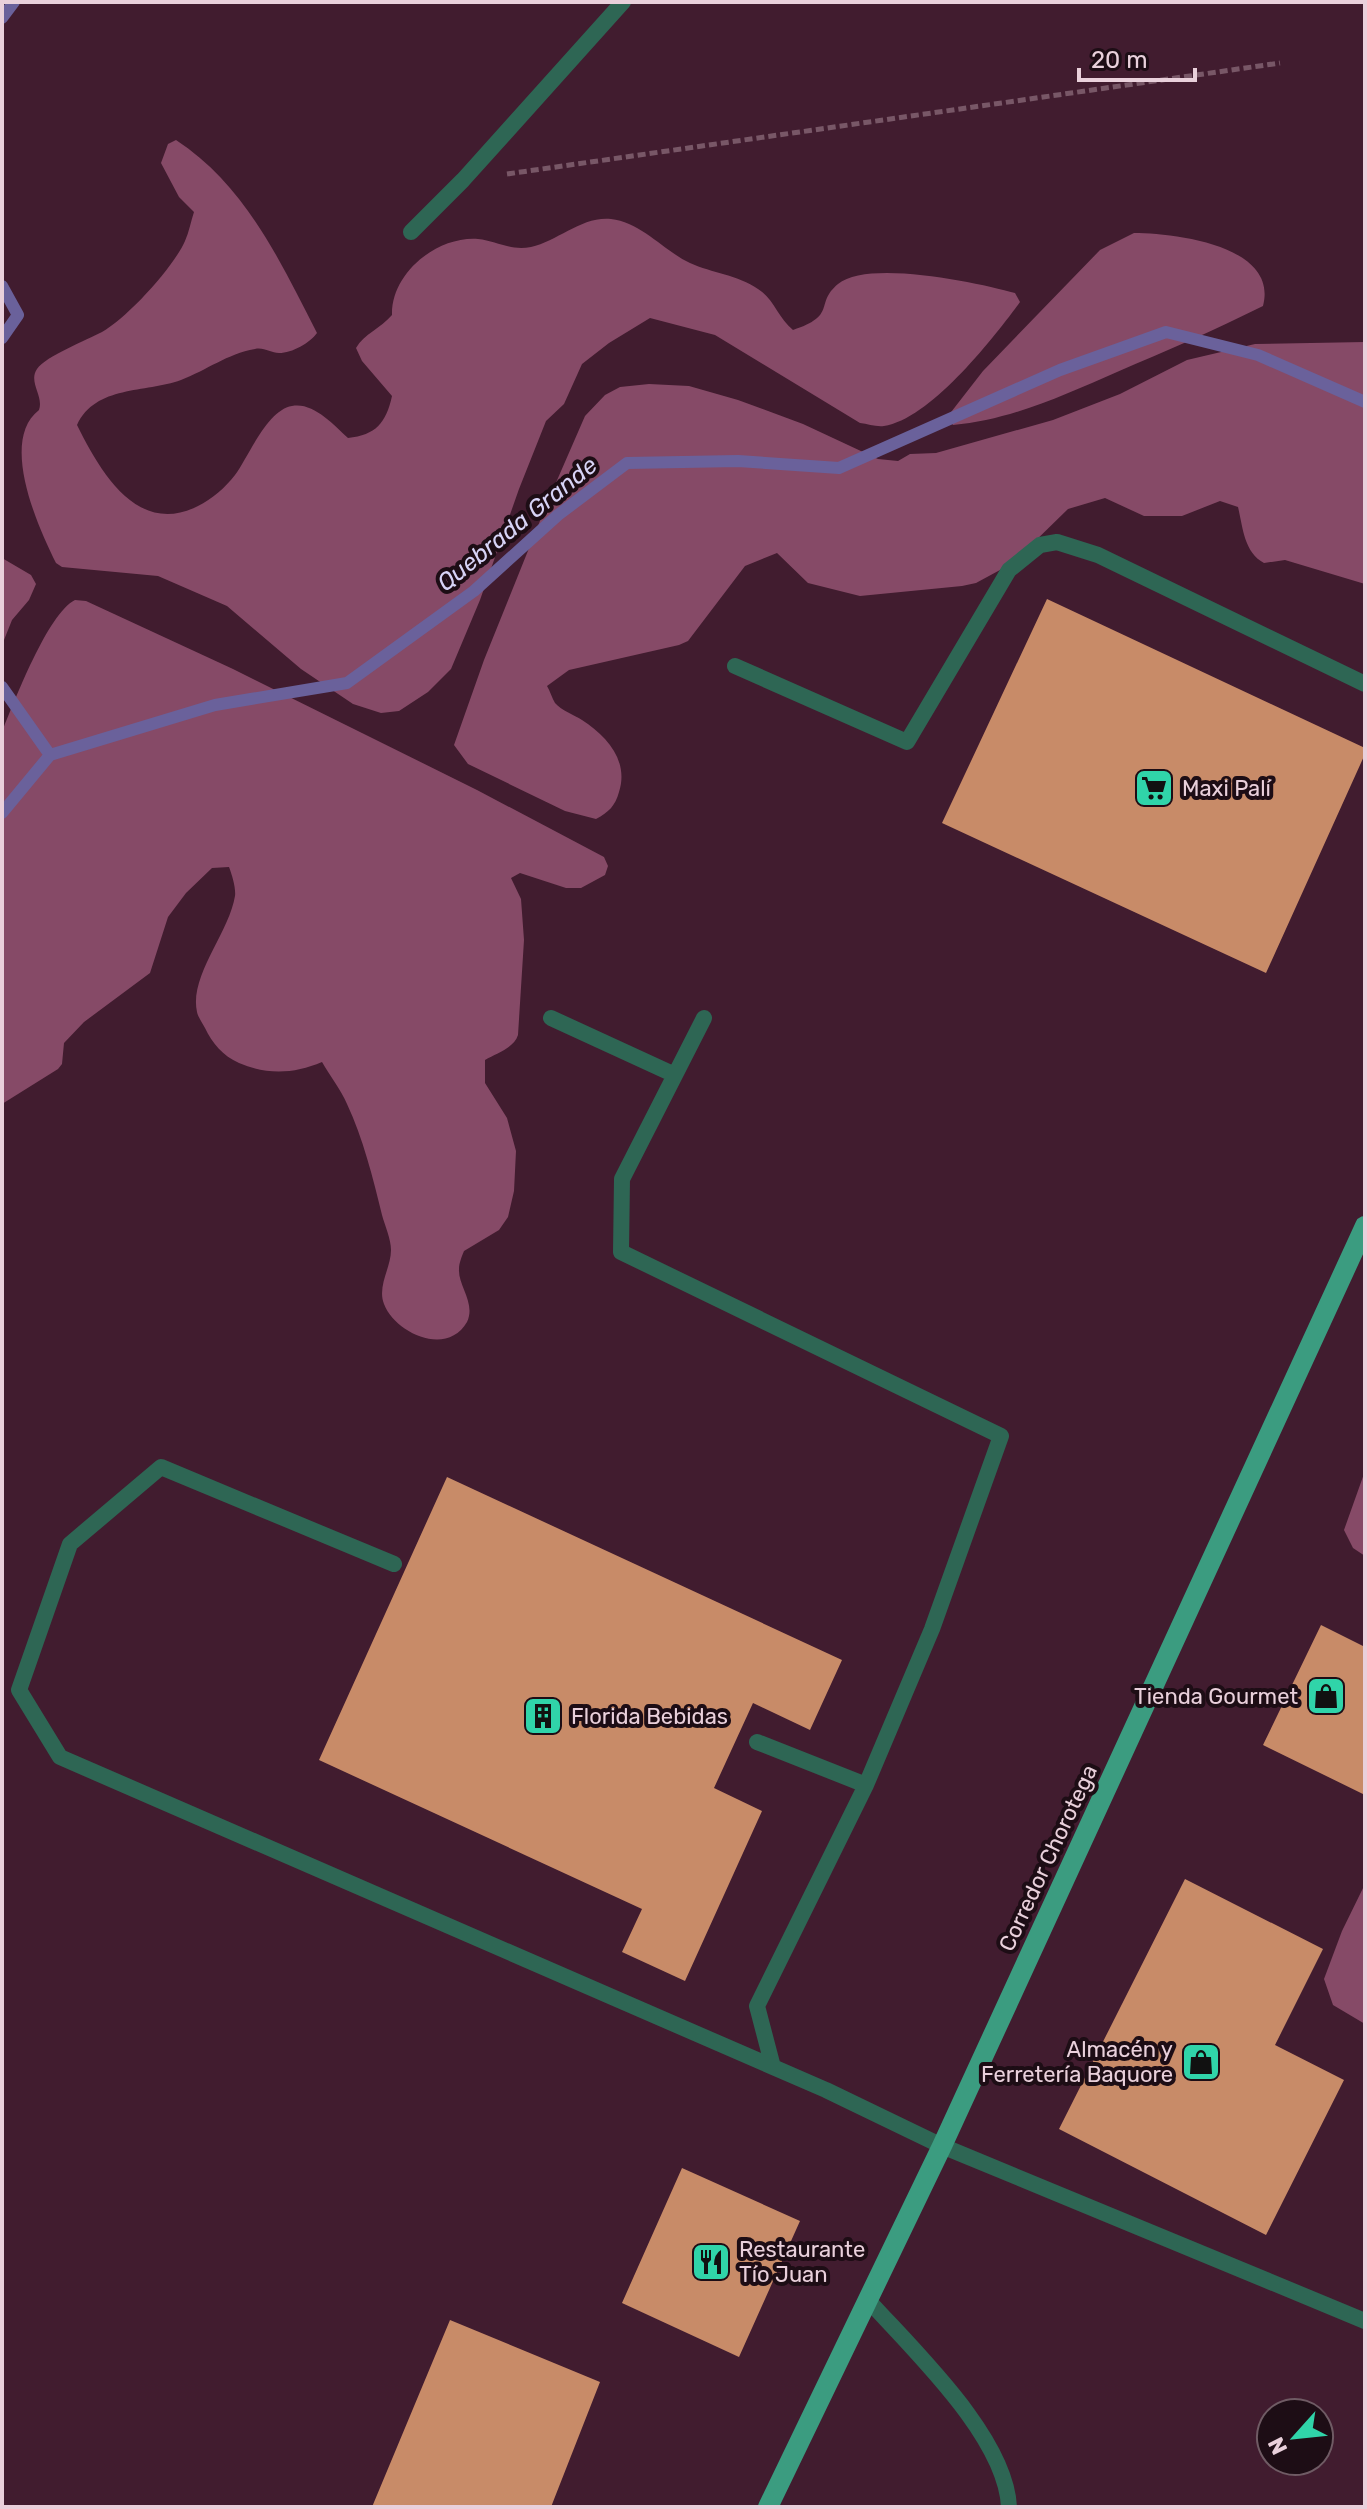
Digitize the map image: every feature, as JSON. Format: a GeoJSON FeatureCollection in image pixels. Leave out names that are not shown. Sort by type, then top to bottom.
{"type":"FeatureCollection","features":[{"type":"Feature","properties":{"kind":"main road","name":"Corredor Chorotega"},"geometry":{"type":"LineString","coordinates":[[768,2507],[942,2146],[1365,1226]]}},
{"type":"Feature","properties":{"kind":"lane"},"geometry":{"type":"LineString","coordinates":[[411,232],[463,180],[623,2]]}},
{"type":"Feature","properties":{"kind":"lane"},"geometry":{"type":"LineString","coordinates":[[735,666],[907,742],[1009,570],[1040,545],[1057,542],[1098,555],[1365,684]]}},
{"type":"Feature","properties":{"kind":"lane"},"geometry":{"type":"LineString","coordinates":[[551,1018],[675,1075]]}},
{"type":"Feature","properties":{"kind":"lane"},"geometry":{"type":"LineString","coordinates":[[704,1018],[622,1179],[621,1252],[1001,1436],[932,1629],[866,1785],[757,2006],[773,2067]]}},
{"type":"Feature","properties":{"kind":"lane"},"geometry":{"type":"LineString","coordinates":[[394,1564],[161,1467],[70,1544],[19,1690],[60,1757],[773,2067],[942,2146],[1365,2321]]}},
{"type":"Feature","properties":{"kind":"lane"},"geometry":{"type":"LineString","coordinates":[[757,1742],[866,1785]]}},
{"type":"Feature","properties":{"kind":"lane"},"geometry":{"type":"LineString","coordinates":[[868,2300],[959,2402],[994,2457],[1009,2492],[1009,2507]]}},
{"type":"Feature","properties":{"kind":"path"},"geometry":{"type":"LineString","coordinates":[[463,180],[1280,63]]}},
{"type":"Feature","properties":{"kind":"shaded area"},"geometry":{"type":"Polygon","coordinates":[[[176,140],[201,159],[242,202],[275,252],[317,333],[305,344],[284,353],[264,349],[245,351],[181,380],[109,397],[85,412],[77,425],[109,479],[139,506],[157,513],[176,513],[198,506],[218,493],[235,475],[259,435],[283,409],[308,407],[348,438],[373,431],[387,414],[392,396],[362,361],[356,348],[392,315],[399,285],[419,260],[447,244],[462,240],[478,239],[523,248],[541,244],[590,221],[622,221],[690,263],[742,280],[758,289],[793,330],[807,325],[821,314],[827,298],[838,284],[873,273],[924,275],[976,284],[1015,293],[1020,302],[977,356],[940,393],[921,409],[884,426],[860,423],[715,335],[650,318],[609,343],[582,364],[564,404],[546,421],[451,669],[428,692],[399,711],[381,713],[353,704],[301,669],[227,606],[158,576],[62,567],[56,563],[39,526],[25,483],[22,461],[22,441],[40,405],[35,374],[42,364],[102,332],[124,316],[160,278],[179,252],[194,212],[179,197],[161,163],[168,144],[176,140]]]}},
{"type":"Feature","properties":{"kind":"shaded area"},"geometry":{"type":"Polygon","coordinates":[[[1134,233],[1196,240],[1239,256],[1255,269],[1264,285],[1263,306],[1057,398],[996,418],[953,425],[948,416],[983,371],[1100,250],[1134,233]]]}},
{"type":"Feature","properties":{"kind":"shaded area"},"geometry":{"type":"Polygon","coordinates":[[[1365,342],[1365,584],[1285,560],[1264,563],[1248,546],[1238,507],[1220,501],[1182,516],[1144,516],[1105,498],[1068,509],[1000,570],[976,583],[962,586],[860,596],[808,583],[777,553],[745,566],[688,641],[569,670],[547,686],[555,703],[600,734],[614,750],[618,760],[621,770],[619,792],[608,811],[596,819],[565,811],[468,764],[454,745],[484,660],[585,416],[605,395],[620,387],[649,384],[689,386],[803,424],[878,459],[898,461],[910,454],[936,453],[1053,420],[1120,394],[1187,360],[1255,344],[1365,342]]]}},
{"type":"Feature","properties":{"kind":"shaded area"},"geometry":{"type":"Polygon","coordinates":[[[2,558],[31,575],[36,584],[29,600],[12,620],[2,645],[2,558]]]}},
{"type":"Feature","properties":{"kind":"shaded area"},"geometry":{"type":"Polygon","coordinates":[[[75,600],[86,601],[233,669],[604,857],[608,866],[605,875],[581,888],[566,888],[520,873],[511,878],[521,899],[524,940],[518,1035],[509,1047],[485,1060],[485,1083],[507,1118],[516,1151],[514,1191],[508,1217],[499,1230],[462,1255],[459,1275],[468,1301],[469,1315],[458,1332],[447,1338],[422,1337],[410,1332],[390,1315],[384,1304],[382,1290],[391,1250],[389,1237],[358,1130],[345,1099],[322,1062],[280,1072],[249,1067],[228,1057],[211,1039],[199,1018],[196,998],[199,984],[235,896],[229,867],[212,868],[186,893],[168,917],[150,973],[84,1022],[64,1043],[62,1064],[58,1069],[2,1104],[2,732],[43,640],[65,608],[75,600]]]}},
{"type":"Feature","properties":{"kind":"shaded area"},"geometry":{"type":"Polygon","coordinates":[[[1365,1471],[1365,1556],[1353,1548],[1344,1530],[1365,1471]]]}},
{"type":"Feature","properties":{"kind":"shaded area"},"geometry":{"type":"Polygon","coordinates":[[[1365,1884],[1365,2024],[1333,2005],[1324,1979],[1342,1931],[1365,1884]]]}},
{"type":"Feature","properties":{"kind":"building","name":"Maxi Palí"},"geometry":{"type":"Polygon","coordinates":[[[1047,599],[1365,748],[1365,754],[1266,973],[942,823],[1047,599]]]}},
{"type":"Feature","properties":{"kind":"building","name":"Florida Bebidas"},"geometry":{"type":"Polygon","coordinates":[[[447,1477],[842,1660],[810,1730],[753,1703],[714,1788],[762,1811],[685,1981],[622,1952],[642,1909],[319,1760],[447,1477]]]}},
{"type":"Feature","properties":{"kind":"building","name":"Tienda Gourmet"},"geometry":{"type":"Polygon","coordinates":[[[1321,1625],[1365,1647],[1365,1795],[1263,1745],[1321,1625]]]}},
{"type":"Feature","properties":{"kind":"building","name":"Almacén y Ferretería Baquore"},"geometry":{"type":"Polygon","coordinates":[[[1185,1879],[1323,1949],[1275,2045],[1344,2080],[1266,2235],[1059,2129],[1185,1879]]]}},
{"type":"Feature","properties":{"kind":"building","name":"Restaurante Tío Juan"},"geometry":{"type":"Polygon","coordinates":[[[682,2168],[800,2221],[739,2357],[622,2303],[682,2168]]]}},
{"type":"Feature","properties":{"kind":"building"},"geometry":{"type":"Polygon","coordinates":[[[450,2320],[600,2382],[551,2507],[372,2507],[450,2320]]]}},
{"type":"Feature","properties":{"kind":"waterway"},"geometry":{"type":"LineString","coordinates":[[2,18],[14,2]]}},
{"type":"Feature","properties":{"kind":"waterway"},"geometry":{"type":"LineString","coordinates":[[2,286],[18,315],[2,338]]}},
{"type":"Feature","properties":{"kind":"waterway","name":"Quebrada Grande"},"geometry":{"type":"LineString","coordinates":[[2,813],[50,755],[215,705],[347,683],[474,591],[558,515],[627,463],[738,461],[839,468],[1060,370],[1166,332],[1258,355],[1365,402]]}},
{"type":"Feature","properties":{"kind":"waterway"},"geometry":{"type":"LineString","coordinates":[[2,687],[50,755]]}},
{"type":"Feature","properties":{"kind":"place","name":"Maxi Palí"},"geometry":{"type":"Point","coordinates":[1154,788]}},
{"type":"Feature","properties":{"kind":"place","name":"Tienda Gourmet"},"geometry":{"type":"Point","coordinates":[1326,1696]}},
{"type":"Feature","properties":{"kind":"place","name":"Florida Bebidas"},"geometry":{"type":"Point","coordinates":[543,1716]}},
{"type":"Feature","properties":{"kind":"place","name":"Almacén y Ferretería Baquore"},"geometry":{"type":"Point","coordinates":[1201,2062]}},
{"type":"Feature","properties":{"kind":"place","name":"Restaurante Tío Juan"},"geometry":{"type":"Point","coordinates":[711,2262]}}]}
